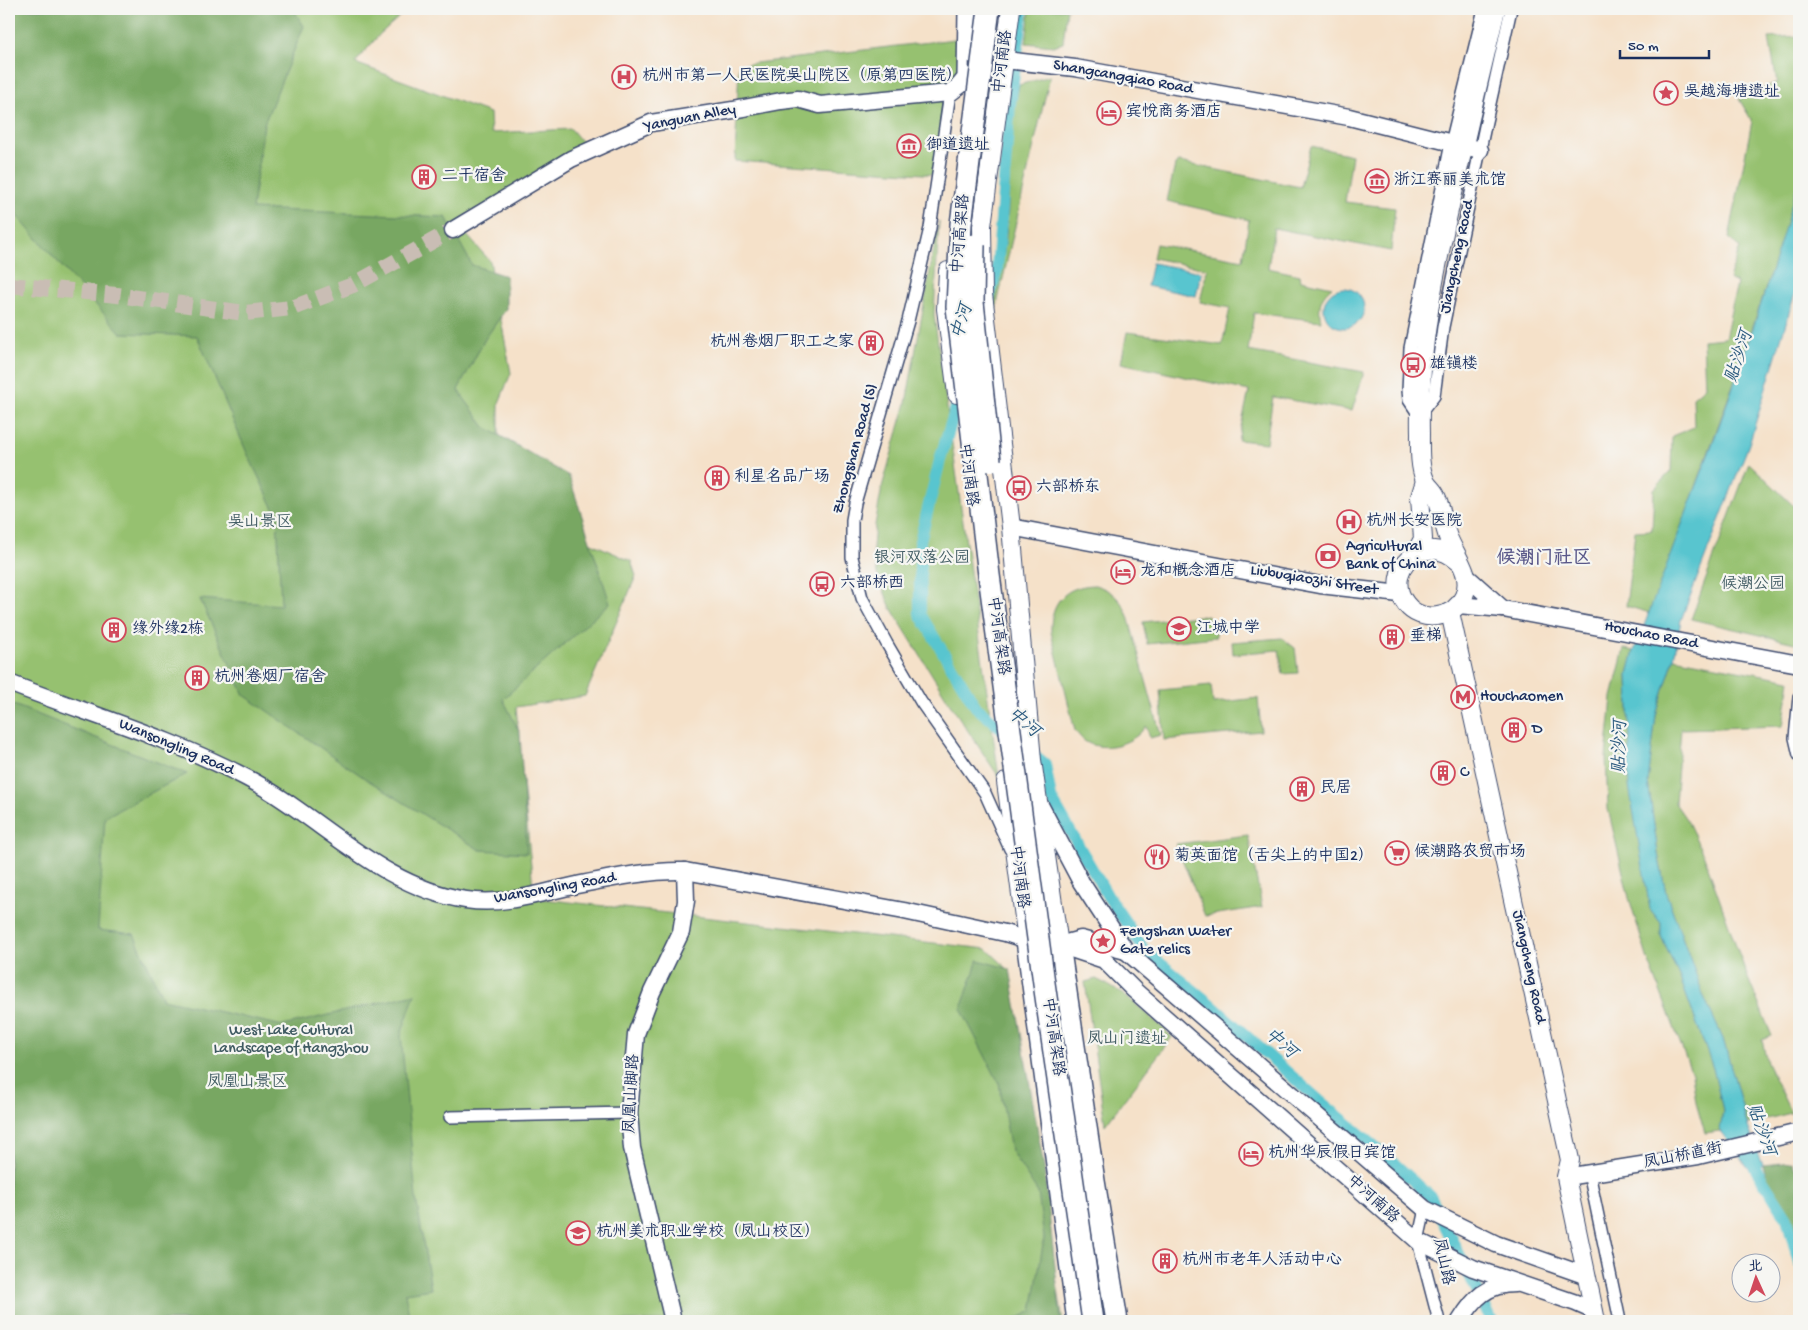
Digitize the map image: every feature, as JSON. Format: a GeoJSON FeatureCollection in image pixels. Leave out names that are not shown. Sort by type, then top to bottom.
{"type":"FeatureCollection","features":[{"type":"Feature","properties":{"kind":"highway","name":"中河高架路"},"geometry":{"type":"LineString","coordinates":[[989,9],[961,224],[957,307],[989,575],[1093,1321]]}},
{"type":"Feature","properties":{"kind":"highway","name":"中河高架路"},"geometry":{"type":"LineString","coordinates":[[1003,9],[974,227],[973,302],[1019,743],[1104,1321]]}},
{"type":"Feature","properties":{"kind":"highway"},"geometry":{"type":"LineString","coordinates":[[1026,940],[1078,1321]]}},
{"type":"Feature","properties":{"kind":"highway"},"geometry":{"type":"LineString","coordinates":[[1059,945],[1117,1321]]}},
{"type":"Feature","properties":{"kind":"main road","name":"中河南路"},"geometry":{"type":"LineString","coordinates":[[977,9],[972,77],[951,223],[946,309],[1026,940]]}},
{"type":"Feature","properties":{"kind":"main road","name":"中河南路"},"geometry":{"type":"LineString","coordinates":[[1011,9],[1013,60],[982,226],[983,296],[1016,528],[1031,751],[1059,945]]}},
{"type":"Feature","properties":{"kind":"main road","name":"Jiangcheng Road"},"geometry":{"type":"LineString","coordinates":[[1400,594],[1398,583],[1400,572],[1423,539],[1420,496],[1425,481],[1420,451],[1420,415],[1424,342],[1439,253],[1496,9]]}},
{"type":"Feature","properties":{"kind":"main road","name":"Jiangcheng Road"},"geometry":{"type":"LineString","coordinates":[[1425,481],[1436,495],[1448,537],[1462,569]]}},
{"type":"Feature","properties":{"kind":"main road"},"geometry":{"type":"LineString","coordinates":[[1400,594],[1406,604],[1415,612],[1426,616],[1438,616],[1454,609],[1464,595],[1467,584],[1462,569],[1452,555],[1443,550],[1424,550],[1414,554]]}},
{"type":"Feature","properties":{"kind":"main road","name":"Jiangcheng Road"},"geometry":{"type":"LineString","coordinates":[[1454,609],[1570,1160],[1566,1177],[1595,1316]]}},
{"type":"Feature","properties":{"kind":"street","name":"Zhongshan Road (S)"},"geometry":{"type":"LineString","coordinates":[[964,9],[963,77],[950,93],[930,228],[908,321],[855,503],[852,520],[852,557],[862,598],[874,621],[921,702],[985,793],[1017,865]]}},
{"type":"Feature","properties":{"kind":"street","name":"Jiangcheng Road"},"geometry":{"type":"LineString","coordinates":[[1465,147],[1484,9]]}},
{"type":"Feature","properties":{"kind":"street","name":"Jiangcheng Road"},"geometry":{"type":"LineString","coordinates":[[1465,147],[1511,9]]}},
{"type":"Feature","properties":{"kind":"street","name":"Shangcangqiao Road"},"geometry":{"type":"LineString","coordinates":[[950,93],[987,64],[1013,60],[1075,68],[1348,118],[1465,147]]}},
{"type":"Feature","properties":{"kind":"street","name":"Yanguan Alley"},"geometry":{"type":"LineString","coordinates":[[453,230],[571,159],[651,123],[798,99],[820,105],[950,93]]}},
{"type":"Feature","properties":{"kind":"street","name":"Liubuqiaozhi Street"},"geometry":{"type":"LineString","coordinates":[[1016,528],[1320,585],[1400,594]]}},
{"type":"Feature","properties":{"kind":"street"},"geometry":{"type":"LineString","coordinates":[[1462,569],[1503,609]]}},
{"type":"Feature","properties":{"kind":"street","name":"Houchao Road"},"geometry":{"type":"LineString","coordinates":[[1454,609],[1503,609],[1799,664]]}},
{"type":"Feature","properties":{"kind":"street","name":"Wansongling Road"},"geometry":{"type":"LineString","coordinates":[[9,683],[216,762],[273,793],[384,869],[416,885],[465,900],[504,900],[626,876],[665,870],[685,871],[904,911],[1005,933],[1026,940],[1059,945]]}},
{"type":"Feature","properties":{"kind":"street"},"geometry":{"type":"LineString","coordinates":[[1799,697],[1795,738],[1799,755]]}},
{"type":"Feature","properties":{"kind":"street","name":"中河南路"},"geometry":{"type":"LineString","coordinates":[[1038,801],[1080,882],[1126,951],[1428,1210],[1496,1244],[1587,1276]]}},
{"type":"Feature","properties":{"kind":"street","name":"凤凰山脚路"},"geometry":{"type":"LineString","coordinates":[[673,1321],[632,1148],[629,1113],[636,1034],[652,992],[681,932],[686,901],[685,871]]}},
{"type":"Feature","properties":{"kind":"street"},"geometry":{"type":"LineString","coordinates":[[1059,945],[1081,939],[1126,951]]}},
{"type":"Feature","properties":{"kind":"street","name":"中河南路"},"geometry":{"type":"LineString","coordinates":[[1059,945],[1104,960],[1134,990],[1418,1241],[1474,1268],[1523,1284],[1595,1316]]}},
{"type":"Feature","properties":{"kind":"street"},"geometry":{"type":"LineString","coordinates":[[450,1118],[629,1113]]}},
{"type":"Feature","properties":{"kind":"street","name":"凤山桥直街"},"geometry":{"type":"LineString","coordinates":[[1566,1177],[1698,1156],[1799,1132]]}},
{"type":"Feature","properties":{"kind":"street"},"geometry":{"type":"LineString","coordinates":[[1589,1173],[1620,1321]]}},
{"type":"Feature","properties":{"kind":"street","name":"凤山路"},"geometry":{"type":"LineString","coordinates":[[1428,1210],[1418,1241],[1439,1321]]}},
{"type":"Feature","properties":{"kind":"street"},"geometry":{"type":"LineString","coordinates":[[1460,1321],[1487,1290],[1501,1284],[1523,1284]]}},
{"type":"Feature","properties":{"kind":"green space","name":"West Lake Cultural Landscape of Hangzhou"},"geometry":{"type":"Polygon","coordinates":[[[9,9],[408,9],[380,34],[355,63],[490,113],[491,133],[571,129],[583,143],[465,233],[490,261],[511,373],[499,403],[499,443],[585,540],[631,561],[636,576],[585,696],[516,707],[534,898],[987,949],[1007,968],[1063,1321],[9,1321],[9,9]]]}},
{"type":"Feature","properties":{"kind":"green space"},"geometry":{"type":"Polygon","coordinates":[[[9,9],[293,9],[304,26],[264,124],[252,209],[446,217],[472,265],[506,276],[506,309],[485,339],[458,390],[485,427],[569,476],[610,603],[503,699],[520,733],[527,853],[480,850],[366,779],[244,695],[200,599],[281,605],[277,515],[247,453],[197,336],[121,333],[9,207],[9,9]]]}},
{"type":"Feature","properties":{"kind":"green space"},"geometry":{"type":"Polygon","coordinates":[[[977,9],[972,72],[963,73],[963,42],[937,175],[735,161],[739,65],[963,38],[977,9]]]}},
{"type":"Feature","properties":{"kind":"green space"},"geometry":{"type":"Polygon","coordinates":[[[1030,9],[1067,9],[1063,43],[1053,46],[1026,43],[1030,9]]]}},
{"type":"Feature","properties":{"kind":"green space"},"geometry":{"type":"Polygon","coordinates":[[[1799,36],[1799,179],[1785,231],[1733,385],[1650,613],[1626,606],[1635,531],[1652,530],[1654,489],[1671,471],[1672,436],[1694,427],[1693,397],[1705,387],[1703,340],[1725,338],[1737,283],[1729,279],[1740,248],[1729,238],[1752,121],[1739,99],[1777,82],[1769,38],[1799,36]]]}},
{"type":"Feature","properties":{"kind":"green space"},"geometry":{"type":"Polygon","coordinates":[[[1050,76],[994,317],[992,313],[1006,237],[1011,141],[1019,85],[1050,76]]]}},
{"type":"Feature","properties":{"kind":"green space"},"geometry":{"type":"Polygon","coordinates":[[[1311,146],[1352,155],[1345,202],[1395,208],[1391,251],[1274,228],[1268,268],[1300,275],[1301,280],[1332,287],[1325,294],[1321,302],[1321,321],[1254,313],[1248,351],[1364,372],[1352,411],[1273,397],[1266,443],[1238,440],[1249,391],[1121,363],[1127,332],[1222,345],[1230,308],[1200,302],[1207,269],[1153,258],[1156,244],[1243,260],[1249,220],[1167,201],[1175,165],[1179,162],[1300,187],[1311,146]]]}},
{"type":"Feature","properties":{"kind":"green space","name":"银河双落公园"},"geometry":{"type":"Polygon","coordinates":[[[939,221],[934,315],[999,777],[952,707],[891,608],[877,574],[873,547],[882,487],[906,403],[939,221]]]}},
{"type":"Feature","properties":{"kind":"green space","name":"候潮公园"},"geometry":{"type":"Polygon","coordinates":[[[1749,463],[1799,511],[1799,644],[1691,619],[1749,463]]]}},
{"type":"Feature","properties":{"kind":"green space"},"geometry":{"type":"Polygon","coordinates":[[[1095,585],[1111,593],[1126,610],[1161,735],[1150,738],[1146,726],[1135,737],[1127,741],[1102,747],[1086,742],[1075,731],[1051,632],[1051,621],[1057,604],[1068,592],[1084,586],[1095,585]]]}},
{"type":"Feature","properties":{"kind":"green space"},"geometry":{"type":"Polygon","coordinates":[[[1208,615],[1210,627],[1216,629],[1216,637],[1147,644],[1143,622],[1208,615]]]}},
{"type":"Feature","properties":{"kind":"green space"},"geometry":{"type":"Polygon","coordinates":[[[1282,638],[1295,648],[1298,673],[1283,674],[1279,650],[1233,654],[1232,642],[1282,638]]]}},
{"type":"Feature","properties":{"kind":"green space"},"geometry":{"type":"Polygon","coordinates":[[[1624,649],[1634,651],[1628,674],[1630,740],[1628,761],[1650,909],[1661,923],[1661,936],[1680,978],[1713,1068],[1723,1110],[1720,1131],[1705,1133],[1696,1102],[1692,1074],[1647,957],[1629,898],[1608,809],[1606,757],[1612,697],[1624,649]]]}},
{"type":"Feature","properties":{"kind":"green space"},"geometry":{"type":"Polygon","coordinates":[[[1674,658],[1790,680],[1783,726],[1681,729],[1675,803],[1688,822],[1704,856],[1747,976],[1772,1036],[1762,1040],[1767,1063],[1791,1113],[1747,1124],[1723,1039],[1704,997],[1666,893],[1658,854],[1648,782],[1656,715],[1674,658]]]}},
{"type":"Feature","properties":{"kind":"green space"},"geometry":{"type":"Polygon","coordinates":[[[1211,685],[1213,703],[1258,698],[1261,731],[1164,740],[1160,690],[1211,685]]]}},
{"type":"Feature","properties":{"kind":"green space","name":"凤凰山景区"},"geometry":{"type":"Polygon","coordinates":[[[9,703],[187,774],[105,817],[98,930],[134,934],[163,999],[283,1026],[415,994],[401,1035],[416,1198],[431,1289],[405,1293],[410,1321],[9,1321],[9,703]]]}},
{"type":"Feature","properties":{"kind":"green space"},"geometry":{"type":"Polygon","coordinates":[[[1248,835],[1262,907],[1205,916],[1176,844],[1248,835]]]}},
{"type":"Feature","properties":{"kind":"green space"},"geometry":{"type":"Polygon","coordinates":[[[978,960],[1010,969],[1044,1167],[1061,1321],[1012,1321],[1032,1311],[1044,1238],[1038,1193],[1011,1151],[999,1083],[961,1009],[978,960]]]}},
{"type":"Feature","properties":{"kind":"green space","name":"凤山门遗址"},"geometry":{"type":"Polygon","coordinates":[[[1096,979],[1127,997],[1172,1037],[1105,1125],[1085,982],[1096,979]]]}},
{"type":"Feature","properties":{"kind":"green space"},"geometry":{"type":"Polygon","coordinates":[[[1792,1162],[1799,1177],[1799,1244],[1789,1214],[1768,1182],[1763,1165],[1792,1162]]]}},
{"type":"Feature","properties":{"kind":"water"},"geometry":{"type":"Polygon","coordinates":[[[1799,179],[1799,280],[1749,444],[1681,620],[1674,658],[1656,715],[1648,782],[1658,854],[1666,893],[1704,997],[1723,1039],[1747,1124],[1763,1165],[1750,1170],[1720,1131],[1723,1110],[1713,1068],[1680,978],[1661,936],[1661,923],[1650,909],[1629,786],[1628,674],[1634,651],[1745,353],[1799,179]]]}},
{"type":"Feature","properties":{"kind":"water"},"geometry":{"type":"Polygon","coordinates":[[[1152,263],[1201,272],[1196,296],[1147,286],[1152,263]]]}},
{"type":"Feature","properties":{"kind":"water"},"geometry":{"type":"Polygon","coordinates":[[[1340,288],[1348,288],[1355,291],[1361,297],[1364,308],[1361,319],[1355,325],[1348,328],[1340,328],[1333,325],[1327,319],[1324,312],[1324,304],[1327,297],[1333,291],[1340,288]]]}},
{"type":"Feature","properties":{"kind":"waterway","name":"中河"},"geometry":{"type":"LineString","coordinates":[[987,304],[997,270],[1010,104],[1023,9]]}},
{"type":"Feature","properties":{"kind":"waterway","name":"中河"},"geometry":{"type":"LineString","coordinates":[[962,388],[941,456],[920,541],[920,614],[976,707],[1012,737]]}},
{"type":"Feature","properties":{"kind":"waterway","name":"中河"},"geometry":{"type":"LineString","coordinates":[[1029,751],[1045,764],[1051,798],[1107,895],[1145,951],[1210,1004],[1431,1197],[1492,1321]]}},
{"type":"Feature","properties":{"kind":"waterway","name":"贴沙河"},"geometry":{"type":"LineString","coordinates":[[1750,1151],[1755,1168],[1787,1218],[1799,1263]]}},
{"type":"Feature","properties":{"kind":"tunnel"},"geometry":{"type":"LineString","coordinates":[[9,285],[117,295],[245,313],[292,308],[353,285],[453,230]]}},
{"type":"Feature","properties":{"kind":"place","name":"杭州市第一人民医院吴山院区（原第四医院）"},"geometry":{"type":"Point","coordinates":[624,77]}},
{"type":"Feature","properties":{"kind":"place","name":"吴越海塘遗址"},"geometry":{"type":"Point","coordinates":[1666,93]}},
{"type":"Feature","properties":{"kind":"place","name":"宾悦商务酒店"},"geometry":{"type":"Point","coordinates":[1109,113]}},
{"type":"Feature","properties":{"kind":"place","name":"御道遗址"},"geometry":{"type":"Point","coordinates":[909,146]}},
{"type":"Feature","properties":{"kind":"place","name":"二干宿舍"},"geometry":{"type":"Point","coordinates":[424,177]}},
{"type":"Feature","properties":{"kind":"place","name":"浙江赛丽美术馆"},"geometry":{"type":"Point","coordinates":[1377,181]}},
{"type":"Feature","properties":{"kind":"place","name":"杭州卷烟厂职工之家"},"geometry":{"type":"Point","coordinates":[871,343]}},
{"type":"Feature","properties":{"kind":"place","name":"雄镇楼"},"geometry":{"type":"Point","coordinates":[1413,365]}},
{"type":"Feature","properties":{"kind":"place","name":"利星名品广场"},"geometry":{"type":"Point","coordinates":[717,478]}},
{"type":"Feature","properties":{"kind":"place","name":"六部桥东"},"geometry":{"type":"Point","coordinates":[1019,488]}},
{"type":"Feature","properties":{"kind":"place","name":"杭州长安医院"},"geometry":{"type":"Point","coordinates":[1349,522]}},
{"type":"Feature","properties":{"kind":"place","name":"Agricultural Bank of China"},"geometry":{"type":"Point","coordinates":[1328,556]}},
{"type":"Feature","properties":{"kind":"place","name":"龙和概念酒店"},"geometry":{"type":"Point","coordinates":[1123,572]}},
{"type":"Feature","properties":{"kind":"place","name":"六部桥西"},"geometry":{"type":"Point","coordinates":[822,584]}},
{"type":"Feature","properties":{"kind":"place","name":"江城中学"},"geometry":{"type":"Point","coordinates":[1179,629]}},
{"type":"Feature","properties":{"kind":"place","name":"缘外缘2栋"},"geometry":{"type":"Point","coordinates":[114,630]}},
{"type":"Feature","properties":{"kind":"place","name":"垂梯"},"geometry":{"type":"Point","coordinates":[1392,637]}},
{"type":"Feature","properties":{"kind":"place","name":"杭州卷烟厂宿舍"},"geometry":{"type":"Point","coordinates":[197,678]}},
{"type":"Feature","properties":{"kind":"place","name":"Houchaomen"},"geometry":{"type":"Point","coordinates":[1463,697]}},
{"type":"Feature","properties":{"kind":"place","name":"D"},"geometry":{"type":"Point","coordinates":[1514,730]}},
{"type":"Feature","properties":{"kind":"place","name":"C"},"geometry":{"type":"Point","coordinates":[1443,773]}},
{"type":"Feature","properties":{"kind":"place","name":"民居"},"geometry":{"type":"Point","coordinates":[1302,789]}},
{"type":"Feature","properties":{"kind":"place","name":"候潮路农贸市场"},"geometry":{"type":"Point","coordinates":[1397,853]}},
{"type":"Feature","properties":{"kind":"place","name":"菊英面馆（舌尖上的中国2）"},"geometry":{"type":"Point","coordinates":[1157,857]}},
{"type":"Feature","properties":{"kind":"place","name":"Fengshan Water Gate relics"},"geometry":{"type":"Point","coordinates":[1103,941]}},
{"type":"Feature","properties":{"kind":"place","name":"杭州华辰假日宾馆"},"geometry":{"type":"Point","coordinates":[1251,1154]}},
{"type":"Feature","properties":{"kind":"place","name":"杭州美术职业学校（凤山校区）"},"geometry":{"type":"Point","coordinates":[578,1233]}},
{"type":"Feature","properties":{"kind":"place","name":"杭州市老年人活动中心"},"geometry":{"type":"Point","coordinates":[1165,1261]}},
{"type":"Feature","properties":{"kind":"district","name":"候潮门社区"},"geometry":{"type":"Point","coordinates":[1544,559]}},
{"type":"Feature","properties":{"kind":"park label","name":"吴山景区"},"geometry":{"type":"Point","coordinates":[260,523]}}]}
